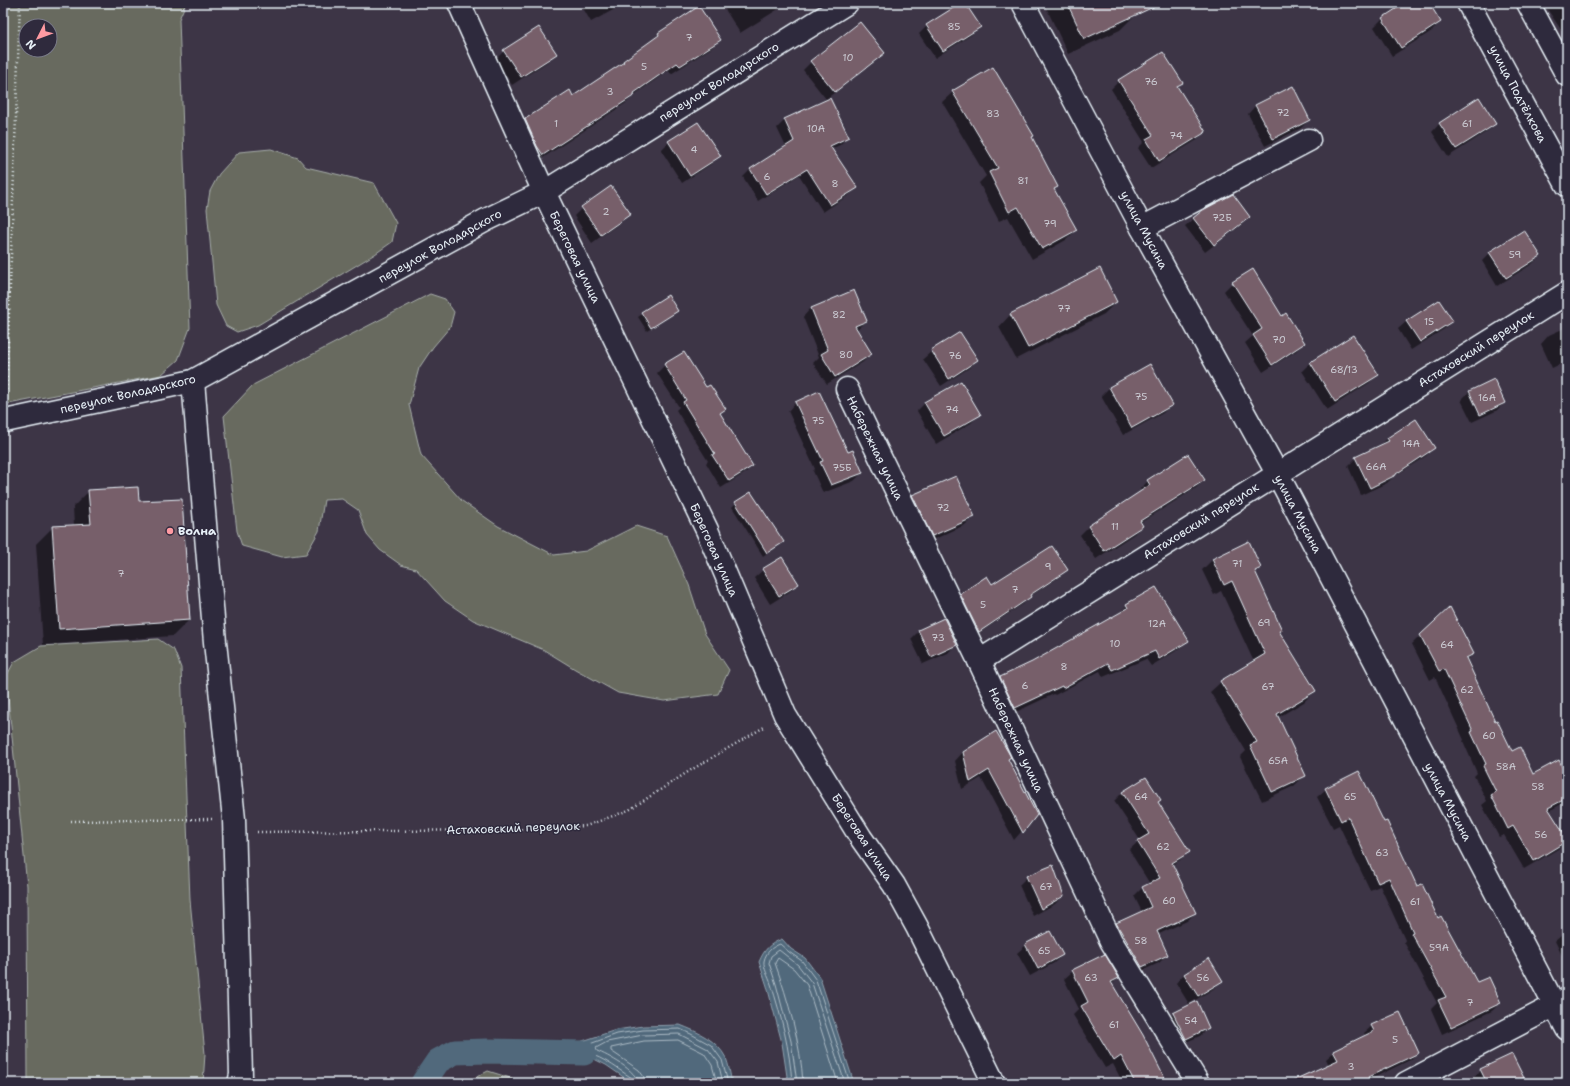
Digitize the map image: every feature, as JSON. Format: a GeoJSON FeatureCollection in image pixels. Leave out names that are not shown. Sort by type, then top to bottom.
{"type":"FeatureCollection","features":[{"type":"Feature","properties":{"kind":"street","name":"Береговая улица"},"geometry":{"type":"LineString","coordinates":[[459,3],[544,192],[707,530],[785,715],[917,926],[994,1083]]}},
{"type":"Feature","properties":{"kind":"street","name":"переулок Володарского"},"geometry":{"type":"LineString","coordinates":[[5,421],[193,381],[486,220],[544,192],[846,3]]}},
{"type":"Feature","properties":{"kind":"street","name":"улица Мусина"},"geometry":{"type":"LineString","coordinates":[[1023,3],[1142,228],[1277,473],[1561,1002],[1567,1029]]}},
{"type":"Feature","properties":{"kind":"street","name":"улица Подтёлкова"},"geometry":{"type":"LineString","coordinates":[[1468,3],[1567,185]]}},
{"type":"Feature","properties":{"kind":"street"},"geometry":{"type":"LineString","coordinates":[[1528,3],[1567,75]]}},
{"type":"Feature","properties":{"kind":"street"},"geometry":{"type":"LineString","coordinates":[[1142,228],[1309,140]]}},
{"type":"Feature","properties":{"kind":"street","name":"Астаховский переулок"},"geometry":{"type":"LineString","coordinates":[[978,661],[1567,293]]}},
{"type":"Feature","properties":{"kind":"street"},"geometry":{"type":"LineString","coordinates":[[193,381],[215,642],[234,826],[241,1076],[239,1083]]}},
{"type":"Feature","properties":{"kind":"street","name":"Набережная улица"},"geometry":{"type":"LineString","coordinates":[[847,389],[1111,941],[1198,1083]]}},
{"type":"Feature","properties":{"kind":"street"},"geometry":{"type":"LineString","coordinates":[[1406,1083],[1561,1002]]}},
{"type":"Feature","properties":{"kind":"path"},"geometry":{"type":"LineString","coordinates":[[5,421],[20,3]]}},
{"type":"Feature","properties":{"kind":"path","name":"Астаховский переулок"},"geometry":{"type":"LineString","coordinates":[[71,821],[234,826],[508,830],[586,826],[628,810],[691,770],[785,715]]}},
{"type":"Feature","properties":{"kind":"shaded area"},"geometry":{"type":"Polygon","coordinates":[[[3,3],[186,3],[179,19],[190,328],[178,360],[161,375],[3,405],[3,3]]]}},
{"type":"Feature","properties":{"kind":"shaded area"},"geometry":{"type":"Polygon","coordinates":[[[271,149],[298,158],[306,167],[374,183],[396,223],[392,242],[375,254],[258,325],[237,332],[226,326],[216,305],[207,209],[210,191],[219,174],[239,152],[271,149]]]}},
{"type":"Feature","properties":{"kind":"shaded area"},"geometry":{"type":"Polygon","coordinates":[[[430,294],[445,299],[454,312],[450,327],[433,347],[419,368],[409,405],[421,455],[462,501],[498,526],[554,555],[586,551],[636,526],[667,536],[689,585],[705,634],[729,670],[718,694],[664,701],[618,693],[544,650],[473,620],[445,601],[416,569],[401,565],[380,550],[367,535],[358,510],[342,499],[324,500],[319,531],[306,554],[282,557],[242,546],[237,531],[224,416],[253,385],[430,294]]]}},
{"type":"Feature","properties":{"kind":"shaded area"},"geometry":{"type":"Polygon","coordinates":[[[158,639],[174,650],[181,668],[190,900],[205,1054],[203,1083],[28,1083],[27,886],[6,677],[14,662],[41,646],[158,639]]]}},
{"type":"Feature","properties":{"kind":"shaded area"},"geometry":{"type":"Polygon","coordinates":[[[488,1071],[520,1081],[522,1083],[465,1083],[488,1071]]]}},
{"type":"Feature","properties":{"kind":"water"},"geometry":{"type":"Polygon","coordinates":[[[782,939],[791,949],[805,958],[820,978],[854,1083],[788,1083],[782,1043],[759,962],[768,948],[782,939]]]}},
{"type":"Feature","properties":{"kind":"water"},"geometry":{"type":"Polygon","coordinates":[[[680,1025],[706,1037],[718,1046],[726,1058],[732,1083],[632,1083],[606,1065],[594,1059],[583,1056],[549,1052],[616,1030],[643,1026],[680,1025]]]}},
{"type":"Feature","properties":{"kind":"building"},"geometry":{"type":"Polygon","coordinates":[[[961,3],[965,3],[981,27],[943,51],[926,25],[961,3]]]}},
{"type":"Feature","properties":{"kind":"building"},"geometry":{"type":"Polygon","coordinates":[[[1067,3],[1162,3],[1084,39],[1067,3]]]}},
{"type":"Feature","properties":{"kind":"building"},"geometry":{"type":"Polygon","coordinates":[[[1405,3],[1429,3],[1441,22],[1401,48],[1382,18],[1405,3]]]}},
{"type":"Feature","properties":{"kind":"building"},"geometry":{"type":"Polygon","coordinates":[[[699,6],[721,40],[680,66],[677,63],[634,93],[635,95],[543,155],[537,146],[525,119],[570,90],[573,96],[624,62],[623,61],[659,35],[658,33],[699,6]]]}},
{"type":"Feature","properties":{"kind":"building"},"geometry":{"type":"Polygon","coordinates":[[[860,22],[885,53],[835,92],[810,61],[860,22]]]}},
{"type":"Feature","properties":{"kind":"building"},"geometry":{"type":"Polygon","coordinates":[[[539,27],[557,54],[521,77],[503,50],[539,27]]]}},
{"type":"Feature","properties":{"kind":"building"},"geometry":{"type":"Polygon","coordinates":[[[1163,52],[1183,83],[1177,86],[1206,132],[1159,161],[1146,139],[1153,135],[1118,80],[1163,52]]]}},
{"type":"Feature","properties":{"kind":"building"},"geometry":{"type":"Polygon","coordinates":[[[993,67],[1034,136],[1032,137],[1058,187],[1054,189],[1077,230],[1042,249],[1018,207],[1009,212],[989,172],[998,168],[952,91],[993,67]]]}},
{"type":"Feature","properties":{"kind":"building"},"geometry":{"type":"Polygon","coordinates":[[[1293,86],[1310,120],[1273,139],[1255,105],[1293,86]]]}},
{"type":"Feature","properties":{"kind":"building"},"geometry":{"type":"Polygon","coordinates":[[[1479,97],[1496,124],[1456,149],[1439,123],[1479,97]]]}},
{"type":"Feature","properties":{"kind":"building"},"geometry":{"type":"Polygon","coordinates":[[[830,98],[849,137],[830,146],[858,188],[830,205],[807,169],[766,194],[750,169],[794,141],[784,119],[830,98]]]}},
{"type":"Feature","properties":{"kind":"building"},"geometry":{"type":"Polygon","coordinates":[[[698,122],[721,156],[690,176],[668,141],[698,122]]]}},
{"type":"Feature","properties":{"kind":"building"},"geometry":{"type":"Polygon","coordinates":[[[611,186],[631,214],[601,235],[581,207],[611,186]]]}},
{"type":"Feature","properties":{"kind":"building"},"geometry":{"type":"Polygon","coordinates":[[[1233,194],[1250,217],[1214,245],[1193,218],[1203,210],[1233,194]]]}},
{"type":"Feature","properties":{"kind":"building"},"geometry":{"type":"Polygon","coordinates":[[[1524,230],[1541,256],[1506,278],[1489,252],[1524,230]]]}},
{"type":"Feature","properties":{"kind":"building"},"geometry":{"type":"Polygon","coordinates":[[[1100,268],[1117,302],[1028,348],[1010,314],[1100,268]]]}},
{"type":"Feature","properties":{"kind":"building"},"geometry":{"type":"Polygon","coordinates":[[[1253,269],[1282,316],[1286,313],[1305,343],[1272,365],[1253,335],[1262,329],[1232,282],[1253,269]]]}},
{"type":"Feature","properties":{"kind":"building"},"geometry":{"type":"Polygon","coordinates":[[[854,290],[867,321],[855,326],[872,354],[835,377],[821,354],[828,350],[811,308],[854,290]]]}},
{"type":"Feature","properties":{"kind":"building"},"geometry":{"type":"Polygon","coordinates":[[[668,295],[678,311],[651,328],[641,312],[668,295]]]}},
{"type":"Feature","properties":{"kind":"building"},"geometry":{"type":"Polygon","coordinates":[[[1439,300],[1453,321],[1420,342],[1406,321],[1439,300]]]}},
{"type":"Feature","properties":{"kind":"building"},"geometry":{"type":"Polygon","coordinates":[[[960,332],[978,360],[949,379],[931,350],[960,332]]]}},
{"type":"Feature","properties":{"kind":"building"},"geometry":{"type":"Polygon","coordinates":[[[1353,335],[1379,375],[1335,402],[1310,362],[1353,335]]]}},
{"type":"Feature","properties":{"kind":"building"},"geometry":{"type":"Polygon","coordinates":[[[684,352],[706,387],[710,385],[726,409],[720,413],[753,466],[729,481],[712,455],[715,454],[683,402],[686,400],[664,364],[684,352]]]}},
{"type":"Feature","properties":{"kind":"building"},"geometry":{"type":"Polygon","coordinates":[[[1150,364],[1173,405],[1132,428],[1109,387],[1150,364]]]}},
{"type":"Feature","properties":{"kind":"building"},"geometry":{"type":"Polygon","coordinates":[[[1494,379],[1505,403],[1480,415],[1469,391],[1494,379]]]}},
{"type":"Feature","properties":{"kind":"building"},"geometry":{"type":"Polygon","coordinates":[[[961,381],[981,415],[944,436],[924,402],[961,381]]]}},
{"type":"Feature","properties":{"kind":"building"},"geometry":{"type":"Polygon","coordinates":[[[819,391],[848,452],[853,450],[863,473],[831,485],[820,462],[823,461],[795,402],[819,391]]]}},
{"type":"Feature","properties":{"kind":"building"},"geometry":{"type":"Polygon","coordinates":[[[1416,419],[1435,448],[1396,475],[1370,488],[1355,457],[1389,441],[1387,438],[1416,419]]]}},
{"type":"Feature","properties":{"kind":"building"},"geometry":{"type":"Polygon","coordinates":[[[1188,454],[1205,480],[1140,521],[1143,526],[1104,551],[1088,526],[1150,485],[1147,480],[1188,454]]]}},
{"type":"Feature","properties":{"kind":"building"},"geometry":{"type":"Polygon","coordinates":[[[956,476],[975,517],[932,536],[912,495],[956,476]]]}},
{"type":"Feature","properties":{"kind":"building"},"geometry":{"type":"Polygon","coordinates":[[[138,487],[139,501],[182,499],[190,620],[59,629],[52,526],[91,524],[88,490],[138,487]]]}},
{"type":"Feature","properties":{"kind":"building"},"geometry":{"type":"Polygon","coordinates":[[[751,492],[784,542],[767,553],[735,502],[751,492]]]}},
{"type":"Feature","properties":{"kind":"building"},"geometry":{"type":"Polygon","coordinates":[[[1249,541],[1261,568],[1255,571],[1282,630],[1279,631],[1316,691],[1277,714],[1306,776],[1272,792],[1250,745],[1257,742],[1220,681],[1265,654],[1232,581],[1224,585],[1212,559],[1249,541]]]}},
{"type":"Feature","properties":{"kind":"building"},"geometry":{"type":"Polygon","coordinates":[[[1052,546],[1068,570],[1030,595],[1031,597],[979,632],[960,594],[987,576],[992,584],[1052,546]]]}},
{"type":"Feature","properties":{"kind":"building"},"geometry":{"type":"Polygon","coordinates":[[[782,557],[799,584],[779,596],[762,569],[782,557]]]}},
{"type":"Feature","properties":{"kind":"building"},"geometry":{"type":"Polygon","coordinates":[[[1156,587],[1189,641],[1159,659],[1155,651],[1112,670],[1108,663],[1063,688],[1062,686],[1015,708],[1000,677],[1032,662],[1128,608],[1126,604],[1156,587]]]}},
{"type":"Feature","properties":{"kind":"building"},"geometry":{"type":"Polygon","coordinates":[[[1450,607],[1474,654],[1466,658],[1495,721],[1497,720],[1512,751],[1520,747],[1533,774],[1559,760],[1567,777],[1567,798],[1548,808],[1567,838],[1567,841],[1534,861],[1513,826],[1508,829],[1491,795],[1496,792],[1483,766],[1486,764],[1471,732],[1473,731],[1444,669],[1439,671],[1420,635],[1450,607]]]}},
{"type":"Feature","properties":{"kind":"building"},"geometry":{"type":"Polygon","coordinates":[[[944,618],[957,645],[931,657],[918,630],[944,618]]]}},
{"type":"Feature","properties":{"kind":"building"},"geometry":{"type":"Polygon","coordinates":[[[996,731],[1011,757],[1008,759],[1037,815],[1023,833],[989,770],[970,782],[963,752],[996,731]]]}},
{"type":"Feature","properties":{"kind":"building"},"geometry":{"type":"Polygon","coordinates":[[[1359,771],[1384,822],[1387,821],[1417,886],[1422,884],[1438,918],[1441,916],[1477,982],[1489,977],[1501,1003],[1451,1027],[1438,1000],[1446,997],[1411,933],[1413,932],[1389,878],[1378,883],[1348,817],[1341,821],[1325,788],[1359,771]]]}},
{"type":"Feature","properties":{"kind":"building"},"geometry":{"type":"Polygon","coordinates":[[[1146,777],[1161,800],[1158,802],[1190,852],[1172,863],[1196,913],[1157,931],[1168,955],[1142,967],[1116,923],[1151,907],[1142,887],[1160,878],[1137,841],[1149,834],[1122,792],[1146,777]]]}},
{"type":"Feature","properties":{"kind":"building"},"geometry":{"type":"Polygon","coordinates":[[[1053,865],[1064,896],[1041,909],[1026,876],[1053,865]]]}},
{"type":"Feature","properties":{"kind":"building"},"geometry":{"type":"Polygon","coordinates":[[[1050,931],[1063,955],[1038,969],[1025,944],[1050,931]]]}},
{"type":"Feature","properties":{"kind":"building"},"geometry":{"type":"Polygon","coordinates":[[[1105,954],[1119,978],[1111,982],[1143,1035],[1167,1083],[1135,1083],[1121,1056],[1114,1061],[1081,1006],[1088,1002],[1072,970],[1105,954]]]}},
{"type":"Feature","properties":{"kind":"building"},"geometry":{"type":"Polygon","coordinates":[[[1209,958],[1223,981],[1198,996],[1184,974],[1209,958]]]}},
{"type":"Feature","properties":{"kind":"building"},"geometry":{"type":"Polygon","coordinates":[[[1197,1001],[1209,1028],[1186,1039],[1173,1013],[1197,1001]]]}},
{"type":"Feature","properties":{"kind":"building"},"geometry":{"type":"Polygon","coordinates":[[[1400,1012],[1419,1053],[1368,1077],[1371,1083],[1287,1083],[1338,1060],[1333,1051],[1374,1031],[1371,1025],[1400,1012]]]}},
{"type":"Feature","properties":{"kind":"building"},"geometry":{"type":"Polygon","coordinates":[[[1512,1054],[1524,1078],[1513,1083],[1487,1083],[1480,1069],[1512,1054]]]}},
{"type":"Feature","properties":{"kind":"waterway"},"geometry":{"type":"LineString","coordinates":[[423,1083],[438,1061],[455,1052],[487,1051],[584,1053]]}},
{"type":"Feature","properties":{"kind":"place","name":"Волна"},"geometry":{"type":"Point","coordinates":[170,531]}}]}
